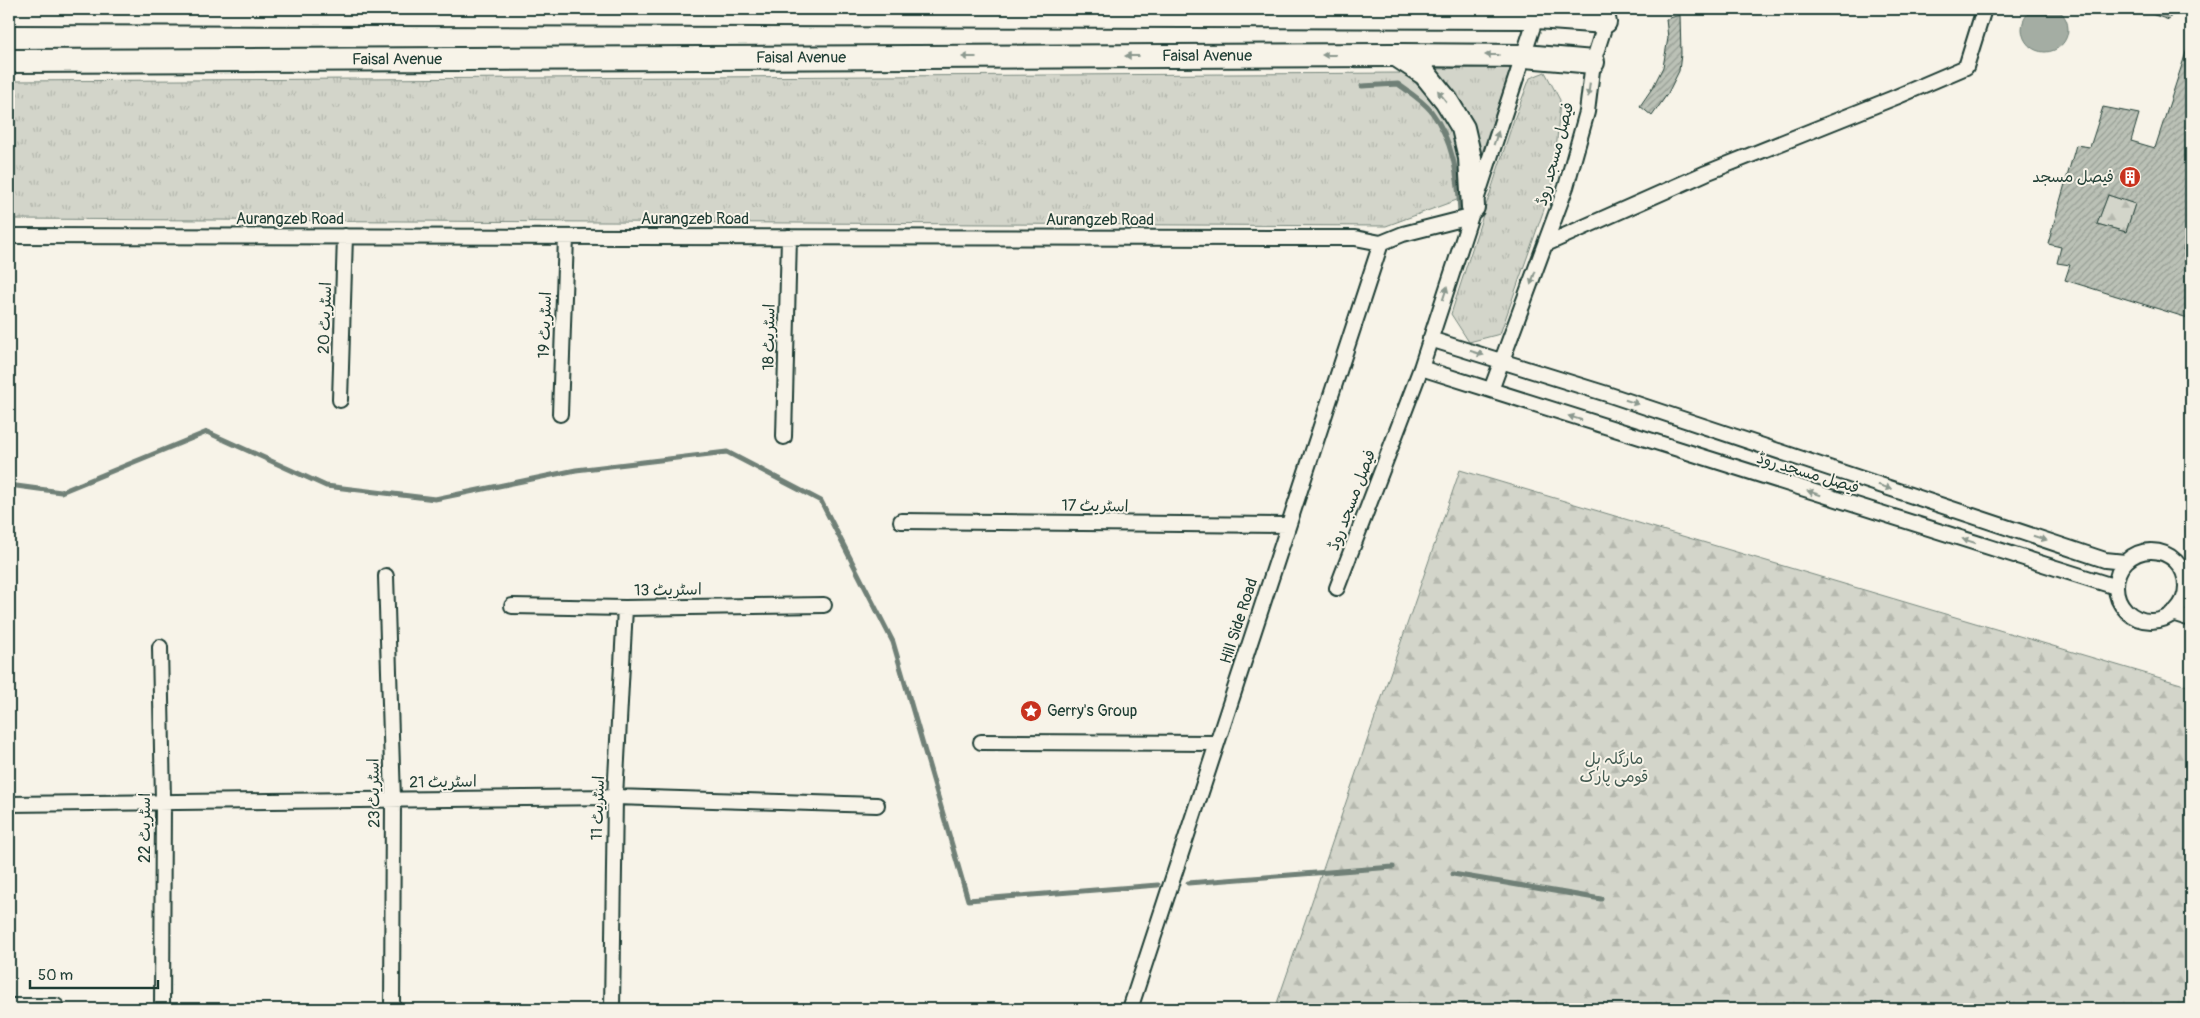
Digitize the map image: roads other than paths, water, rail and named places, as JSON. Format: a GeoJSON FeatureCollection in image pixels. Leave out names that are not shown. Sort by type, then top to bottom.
{"type":"FeatureCollection","features":[{"type":"Feature","properties":{"kind":"main road"},"geometry":{"type":"LineString","coordinates":[[1353,16],[1377,9]]}},
{"type":"Feature","properties":{"kind":"main road"},"geometry":{"type":"LineString","coordinates":[[9,13],[1353,16],[1538,13],[1607,15]]}},
{"type":"Feature","properties":{"kind":"main road"},"geometry":{"type":"LineString","coordinates":[[1396,55],[1425,74],[1446,100],[1463,128],[1470,158],[1471,212]]}},
{"type":"Feature","properties":{"kind":"main road","name":"Faisal Avenue"},"geometry":{"type":"LineString","coordinates":[[9,61],[1396,55],[1525,56],[1593,62]]}},
{"type":"Feature","properties":{"kind":"street"},"geometry":{"type":"LineString","coordinates":[[1546,244],[1706,173],[1966,67],[1984,9]]}},
{"type":"Feature","properties":{"kind":"street","name":"فیصل مسجد روڈ"},"geometry":{"type":"LineString","coordinates":[[1337,588],[1421,368],[1538,13]]}},
{"type":"Feature","properties":{"kind":"street","name":"فیصل مسجد روڈ"},"geometry":{"type":"LineString","coordinates":[[1491,390],[1566,188],[1587,112],[1593,62],[1607,15]]}},
{"type":"Feature","properties":{"kind":"street"},"geometry":{"type":"LineString","coordinates":[[1380,243],[1471,212]]}},
{"type":"Feature","properties":{"kind":"street","name":"Aurangzeb Road"},"geometry":{"type":"LineString","coordinates":[[9,236],[1345,238],[1380,243]]}},
{"type":"Feature","properties":{"kind":"street","name":"اسٹریٹ 20"},"geometry":{"type":"LineString","coordinates":[[340,400],[345,236]]}},
{"type":"Feature","properties":{"kind":"street","name":"اسٹریٹ 19"},"geometry":{"type":"LineString","coordinates":[[560,414],[566,237]]}},
{"type":"Feature","properties":{"kind":"street","name":"اسٹریٹ 18"},"geometry":{"type":"LineString","coordinates":[[784,437],[789,237]]}},
{"type":"Feature","properties":{"kind":"street","name":"Hill Side Road"},"geometry":{"type":"LineString","coordinates":[[1130,1009],[1380,243]]}},
{"type":"Feature","properties":{"kind":"street","name":"فیصل مسجد روڈ"},"geometry":{"type":"LineString","coordinates":[[1430,339],[1616,397],[2105,560],[2125,562]]}},
{"type":"Feature","properties":{"kind":"street","name":"فیصل مسجد روڈ"},"geometry":{"type":"LineString","coordinates":[[1421,368],[2116,587]]}},
{"type":"Feature","properties":{"kind":"street","name":"اسٹریٹ 17"},"geometry":{"type":"LineString","coordinates":[[901,521],[1288,525]]}},
{"type":"Feature","properties":{"kind":"street"},"geometry":{"type":"LineString","coordinates":[[2145,551],[2156,551],[2167,555],[2176,562],[2183,572],[2188,585],[2180,605],[2163,618],[2141,619],[2131,615],[2123,607],[2116,587],[2120,570],[2125,562],[2134,555],[2145,551]]}},
{"type":"Feature","properties":{"kind":"street","name":"اسٹریٹ 23"},"geometry":{"type":"LineString","coordinates":[[386,576],[393,800],[392,1009]]}},
{"type":"Feature","properties":{"kind":"street","name":"اسٹریٹ 13"},"geometry":{"type":"LineString","coordinates":[[512,606],[626,608],[824,605]]}},
{"type":"Feature","properties":{"kind":"street","name":"اسٹریٹ 11"},"geometry":{"type":"LineString","coordinates":[[612,1009],[615,798],[626,608]]}},
{"type":"Feature","properties":{"kind":"street"},"geometry":{"type":"LineString","coordinates":[[2172,613],[2191,619]]}},
{"type":"Feature","properties":{"kind":"street","name":"اسٹریٹ 22"},"geometry":{"type":"LineString","coordinates":[[160,647],[163,801],[162,1009]]}},
{"type":"Feature","properties":{"kind":"street"},"geometry":{"type":"LineString","coordinates":[[980,742],[1217,743]]}},
{"type":"Feature","properties":{"kind":"street","name":"اسٹریٹ 21"},"geometry":{"type":"LineString","coordinates":[[9,804],[615,798],[877,804]]}},
{"type":"Feature","properties":{"kind":"street"},"geometry":{"type":"LineString","coordinates":[[9,1006],[56,1006]]}},
{"type":"Feature","properties":{"kind":"waterway"},"geometry":{"type":"LineString","coordinates":[[1362,86],[1398,84],[1420,100],[1431,111],[1445,134],[1453,159],[1460,211]]}},
{"type":"Feature","properties":{"kind":"waterway"},"geometry":{"type":"LineString","coordinates":[[9,485],[61,492],[207,432],[326,486],[435,499],[576,470],[727,452],[821,501],[893,642],[968,900],[1158,885]]}},
{"type":"Feature","properties":{"kind":"waterway"},"geometry":{"type":"LineString","coordinates":[[1188,883],[1393,867]]}},
{"type":"Feature","properties":{"kind":"waterway"},"geometry":{"type":"LineString","coordinates":[[1453,874],[1601,899]]}},
{"type":"Feature","properties":{"kind":"place","name":"فیصل مسجد"},"geometry":{"type":"Point","coordinates":[2130,177]}},
{"type":"Feature","properties":{"kind":"place","name":"Gerry's Group"},"geometry":{"type":"Point","coordinates":[1031,711]}},
{"type":"Feature","properties":{"kind":"park label","name":"مارگلہ ہل قومی پارک"},"geometry":{"type":"Point","coordinates":[1614,768]}}]}
